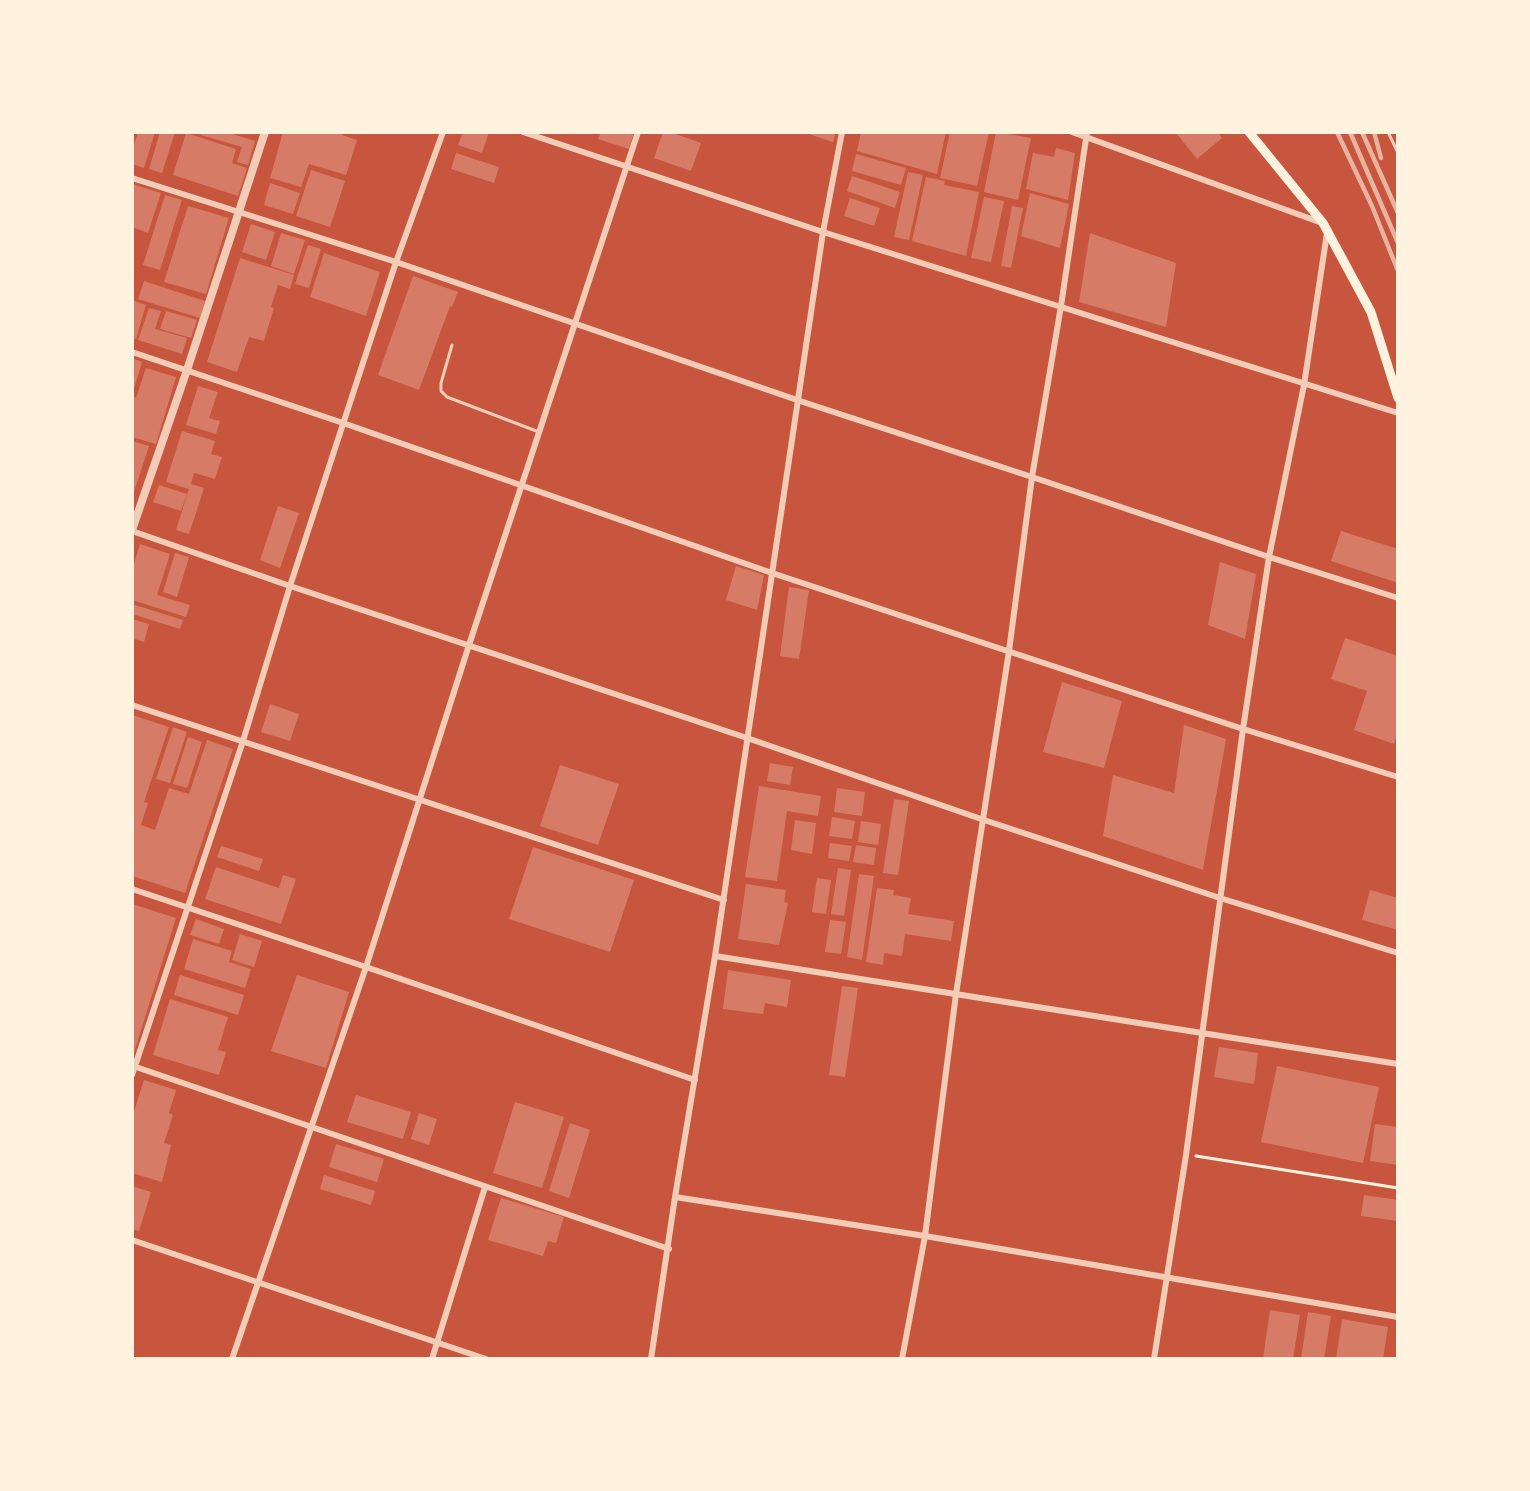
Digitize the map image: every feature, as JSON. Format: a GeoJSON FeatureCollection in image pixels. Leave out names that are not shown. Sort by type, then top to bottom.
{"type":"FeatureCollection","features":[{"type":"Feature","properties":{"kind":"main road"},"geometry":{"type":"LineString","coordinates":[[1249,132],[1325,227],[1371,312],[1398,398]]}},
{"type":"Feature","properties":{"kind":"street"},"geometry":{"type":"LineString","coordinates":[[265,132],[132,530],[290,586],[747,738],[984,820],[1220,898],[1398,953]]}},
{"type":"Feature","properties":{"kind":"street"},"geometry":{"type":"LineString","coordinates":[[132,1075],[189,908],[343,423],[442,132]]}},
{"type":"Feature","properties":{"kind":"street"},"geometry":{"type":"LineString","coordinates":[[523,132],[823,232],[1398,413]]}},
{"type":"Feature","properties":{"kind":"street"},"geometry":{"type":"LineString","coordinates":[[232,1359],[366,967],[638,132]]}},
{"type":"Feature","properties":{"kind":"street"},"geometry":{"type":"LineString","coordinates":[[651,1359],[724,900],[800,401],[823,232],[842,132]]}},
{"type":"Feature","properties":{"kind":"street"},"geometry":{"type":"LineString","coordinates":[[1072,132],[1087,134],[1325,227],[1304,385],[1269,557],[1243,729],[1185,1155],[1154,1359]]}},
{"type":"Feature","properties":{"kind":"street"},"geometry":{"type":"LineString","coordinates":[[902,1359],[925,1236],[956,994],[1009,651],[1032,477],[1087,134]]}},
{"type":"Feature","properties":{"kind":"street"},"geometry":{"type":"LineString","coordinates":[[132,178],[396,262],[800,401],[1398,598]]}},
{"type":"Feature","properties":{"kind":"street"},"geometry":{"type":"LineString","coordinates":[[132,352],[772,573],[1243,729],[1398,777]]}},
{"type":"Feature","properties":{"kind":"street"},"geometry":{"type":"LineString","coordinates":[[132,705],[724,900]]}},
{"type":"Feature","properties":{"kind":"street"},"geometry":{"type":"LineString","coordinates":[[132,889],[695,1080]]}},
{"type":"Feature","properties":{"kind":"street"},"geometry":{"type":"LineString","coordinates":[[715,956],[1398,1064]]}},
{"type":"Feature","properties":{"kind":"street"},"geometry":{"type":"LineString","coordinates":[[134,1066],[669,1249]]}},
{"type":"Feature","properties":{"kind":"street"},"geometry":{"type":"LineString","coordinates":[[432,1359],[485,1187]]}},
{"type":"Feature","properties":{"kind":"street"},"geometry":{"type":"LineString","coordinates":[[675,1197],[925,1236],[1398,1317]]}},
{"type":"Feature","properties":{"kind":"street"},"geometry":{"type":"LineString","coordinates":[[132,1240],[486,1359]]}},
{"type":"Feature","properties":{"kind":"lane"},"geometry":{"type":"LineString","coordinates":[[1388,132],[1398,153]]}},
{"type":"Feature","properties":{"kind":"lane"},"geometry":{"type":"LineString","coordinates":[[452,345],[441,382],[441,391],[447,397],[539,433]]}},
{"type":"Feature","properties":{"kind":"path"},"geometry":{"type":"LineString","coordinates":[[1185,1155],[1398,1188]]}},
{"type":"Feature","properties":{"kind":"building"},"geometry":{"type":"Polygon","coordinates":[[[138,132],[155,132],[144,168],[132,164],[132,152],[138,132]]]}},
{"type":"Feature","properties":{"kind":"building"},"geometry":{"type":"Polygon","coordinates":[[[160,132],[175,132],[162,173],[149,169],[160,132]]]}},
{"type":"Feature","properties":{"kind":"building"},"geometry":{"type":"Polygon","coordinates":[[[202,132],[226,132],[255,141],[248,165],[237,162],[242,147],[201,135],[202,132]]]}},
{"type":"Feature","properties":{"kind":"building"},"geometry":{"type":"Polygon","coordinates":[[[283,132],[343,132],[342,135],[357,140],[346,175],[309,164],[301,187],[270,178],[283,132]]]}},
{"type":"Feature","properties":{"kind":"building"},"geometry":{"type":"Polygon","coordinates":[[[463,132],[489,132],[482,153],[458,145],[463,132]]]}},
{"type":"Feature","properties":{"kind":"building"},"geometry":{"type":"Polygon","coordinates":[[[601,132],[634,132],[629,149],[598,139],[601,132]]]}},
{"type":"Feature","properties":{"kind":"building"},"geometry":{"type":"Polygon","coordinates":[[[663,132],[670,132],[701,143],[691,171],[654,158],[663,132]]]}},
{"type":"Feature","properties":{"kind":"building"},"geometry":{"type":"Polygon","coordinates":[[[803,132],[836,132],[833,142],[803,132]]]}},
{"type":"Feature","properties":{"kind":"building"},"geometry":{"type":"Polygon","coordinates":[[[861,132],[946,132],[937,174],[857,151],[861,132]]]}},
{"type":"Feature","properties":{"kind":"building"},"geometry":{"type":"Polygon","coordinates":[[[950,132],[989,132],[977,186],[940,178],[950,132]]]}},
{"type":"Feature","properties":{"kind":"building"},"geometry":{"type":"Polygon","coordinates":[[[996,132],[1031,138],[1018,200],[984,192],[996,132]]]}},
{"type":"Feature","properties":{"kind":"building"},"geometry":{"type":"Polygon","coordinates":[[[1218,132],[1222,138],[1197,159],[1176,133],[1218,132]]]}},
{"type":"Feature","properties":{"kind":"building"},"geometry":{"type":"Polygon","coordinates":[[[186,133],[236,149],[232,163],[247,168],[238,196],[173,175],[186,133]]]}},
{"type":"Feature","properties":{"kind":"building"},"geometry":{"type":"Polygon","coordinates":[[[1056,148],[1075,153],[1068,200],[1026,189],[1033,153],[1054,157],[1056,148]]]}},
{"type":"Feature","properties":{"kind":"building"},"geometry":{"type":"Polygon","coordinates":[[[456,153],[499,167],[494,183],[451,169],[456,153]]]}},
{"type":"Feature","properties":{"kind":"building"},"geometry":{"type":"Polygon","coordinates":[[[856,154],[906,168],[901,185],[852,171],[856,154]]]}},
{"type":"Feature","properties":{"kind":"building"},"geometry":{"type":"Polygon","coordinates":[[[311,170],[345,181],[330,227],[296,216],[311,170]]]}},
{"type":"Feature","properties":{"kind":"building"},"geometry":{"type":"Polygon","coordinates":[[[908,172],[923,175],[909,240],[894,237],[908,172]]]}},
{"type":"Feature","properties":{"kind":"building"},"geometry":{"type":"Polygon","coordinates":[[[852,176],[900,192],[895,208],[847,191],[852,176]]]}},
{"type":"Feature","properties":{"kind":"building"},"geometry":{"type":"Polygon","coordinates":[[[926,177],[945,181],[944,185],[979,192],[966,256],[912,241],[926,177]]]}},
{"type":"Feature","properties":{"kind":"building"},"geometry":{"type":"Polygon","coordinates":[[[270,183],[300,193],[293,214],[264,205],[270,183]]]}},
{"type":"Feature","properties":{"kind":"building"},"geometry":{"type":"Polygon","coordinates":[[[132,184],[161,193],[148,233],[132,227],[132,184]]]}},
{"type":"Feature","properties":{"kind":"building"},"geometry":{"type":"Polygon","coordinates":[[[1030,193],[1069,204],[1060,248],[1021,236],[1030,193]]]}},
{"type":"Feature","properties":{"kind":"building"},"geometry":{"type":"Polygon","coordinates":[[[165,195],[182,200],[160,270],[143,265],[165,195]]]}},
{"type":"Feature","properties":{"kind":"building"},"geometry":{"type":"Polygon","coordinates":[[[984,197],[1004,201],[991,262],[971,258],[984,197]]]}},
{"type":"Feature","properties":{"kind":"building"},"geometry":{"type":"Polygon","coordinates":[[[850,198],[880,208],[874,226],[844,216],[850,198]]]}},
{"type":"Feature","properties":{"kind":"building"},"geometry":{"type":"Polygon","coordinates":[[[188,206],[229,218],[206,294],[164,282],[188,206]]]}},
{"type":"Feature","properties":{"kind":"building"},"geometry":{"type":"Polygon","coordinates":[[[1012,206],[1023,208],[1011,268],[1001,266],[1012,206]]]}},
{"type":"Feature","properties":{"kind":"building"},"geometry":{"type":"Polygon","coordinates":[[[251,224],[275,232],[266,260],[242,252],[251,224]]]}},
{"type":"Feature","properties":{"kind":"building"},"geometry":{"type":"Polygon","coordinates":[[[281,233],[305,240],[294,274],[271,266],[281,233]]]}},
{"type":"Feature","properties":{"kind":"building"},"geometry":{"type":"Polygon","coordinates":[[[1090,233],[1176,263],[1166,327],[1079,302],[1090,233]]]}},
{"type":"Feature","properties":{"kind":"building"},"geometry":{"type":"Polygon","coordinates":[[[308,245],[321,249],[309,288],[295,284],[308,245]]]}},
{"type":"Feature","properties":{"kind":"building"},"geometry":{"type":"Polygon","coordinates":[[[324,253],[380,272],[366,316],[310,297],[324,253]]]}},
{"type":"Feature","properties":{"kind":"building"},"geometry":{"type":"Polygon","coordinates":[[[240,258],[294,275],[290,289],[278,285],[264,341],[249,337],[237,372],[207,362],[240,258]]]}},
{"type":"Feature","properties":{"kind":"building"},"geometry":{"type":"Polygon","coordinates":[[[413,276],[458,292],[452,307],[450,306],[419,390],[378,375],[413,276]]]}},
{"type":"Feature","properties":{"kind":"building"},"geometry":{"type":"Polygon","coordinates":[[[144,281],[205,301],[200,318],[138,299],[144,281]]]}},
{"type":"Feature","properties":{"kind":"building"},"geometry":{"type":"Polygon","coordinates":[[[132,300],[146,305],[136,339],[132,338],[132,300]]]}},
{"type":"Feature","properties":{"kind":"building"},"geometry":{"type":"Polygon","coordinates":[[[149,308],[161,311],[155,329],[187,338],[182,354],[138,340],[149,308]]]}},
{"type":"Feature","properties":{"kind":"building"},"geometry":{"type":"Polygon","coordinates":[[[166,311],[197,320],[191,338],[160,329],[166,311]]]}},
{"type":"Feature","properties":{"kind":"building"},"geometry":{"type":"Polygon","coordinates":[[[132,358],[142,362],[133,392],[132,392],[132,358]]]}},
{"type":"Feature","properties":{"kind":"building"},"geometry":{"type":"Polygon","coordinates":[[[146,368],[176,377],[156,444],[132,437],[132,396],[136,398],[146,368]]]}},
{"type":"Feature","properties":{"kind":"building"},"geometry":{"type":"Polygon","coordinates":[[[198,386],[218,392],[209,418],[220,421],[216,434],[186,425],[198,386]]]}},
{"type":"Feature","properties":{"kind":"building"},"geometry":{"type":"Polygon","coordinates":[[[182,431],[215,441],[211,454],[222,457],[215,479],[194,473],[191,484],[204,488],[189,534],[176,530],[189,489],[166,482],[182,431]]]}},
{"type":"Feature","properties":{"kind":"building"},"geometry":{"type":"Polygon","coordinates":[[[132,441],[149,446],[132,498],[132,441]]]}},
{"type":"Feature","properties":{"kind":"building"},"geometry":{"type":"Polygon","coordinates":[[[159,485],[187,494],[181,511],[153,502],[159,485]]]}},
{"type":"Feature","properties":{"kind":"building"},"geometry":{"type":"Polygon","coordinates":[[[278,506],[299,513],[280,568],[260,560],[278,506]]]}},
{"type":"Feature","properties":{"kind":"building"},"geometry":{"type":"Polygon","coordinates":[[[1341,531],[1398,549],[1398,583],[1331,561],[1341,531]]]}},
{"type":"Feature","properties":{"kind":"building"},"geometry":{"type":"Polygon","coordinates":[[[140,544],[170,554],[157,595],[190,605],[186,617],[132,600],[132,570],[140,544]]]}},
{"type":"Feature","properties":{"kind":"building"},"geometry":{"type":"Polygon","coordinates":[[[175,553],[189,557],[177,597],[163,592],[175,553]]]}},
{"type":"Feature","properties":{"kind":"building"},"geometry":{"type":"Polygon","coordinates":[[[1220,562],[1256,574],[1245,639],[1208,625],[1220,562]]]}},
{"type":"Feature","properties":{"kind":"building"},"geometry":{"type":"Polygon","coordinates":[[[736,566],[764,575],[757,610],[726,600],[736,566]]]}},
{"type":"Feature","properties":{"kind":"building"},"geometry":{"type":"Polygon","coordinates":[[[789,587],[809,590],[799,659],[780,656],[789,587]]]}},
{"type":"Feature","properties":{"kind":"building"},"geometry":{"type":"Polygon","coordinates":[[[132,604],[183,620],[180,629],[132,614],[132,604]]]}},
{"type":"Feature","properties":{"kind":"building"},"geometry":{"type":"Polygon","coordinates":[[[132,619],[149,624],[144,642],[132,638],[132,619]]]}},
{"type":"Feature","properties":{"kind":"building"},"geometry":{"type":"Polygon","coordinates":[[[1345,638],[1398,656],[1398,732],[1394,744],[1354,730],[1367,691],[1331,679],[1345,638]]]}},
{"type":"Feature","properties":{"kind":"building"},"geometry":{"type":"Polygon","coordinates":[[[1062,682],[1122,701],[1104,768],[1043,752],[1062,682]]]}},
{"type":"Feature","properties":{"kind":"building"},"geometry":{"type":"Polygon","coordinates":[[[270,704],[299,714],[290,741],[261,732],[270,704]]]}},
{"type":"Feature","properties":{"kind":"building"},"geometry":{"type":"Polygon","coordinates":[[[132,715],[169,727],[144,802],[148,803],[141,825],[155,830],[169,788],[189,794],[207,740],[233,749],[185,893],[132,876],[132,715]]]}},
{"type":"Feature","properties":{"kind":"building"},"geometry":{"type":"Polygon","coordinates":[[[1184,725],[1226,739],[1203,870],[1103,836],[1113,775],[1174,793],[1184,725]]]}},
{"type":"Feature","properties":{"kind":"building"},"geometry":{"type":"Polygon","coordinates":[[[173,727],[187,732],[170,783],[156,779],[173,727]]]}},
{"type":"Feature","properties":{"kind":"building"},"geometry":{"type":"Polygon","coordinates":[[[188,737],[202,742],[187,788],[173,784],[188,737]]]}},
{"type":"Feature","properties":{"kind":"building"},"geometry":{"type":"Polygon","coordinates":[[[770,763],[793,767],[790,785],[767,781],[770,763]]]}},
{"type":"Feature","properties":{"kind":"building"},"geometry":{"type":"Polygon","coordinates":[[[560,765],[619,784],[598,845],[540,826],[560,765]]]}},
{"type":"Feature","properties":{"kind":"building"},"geometry":{"type":"Polygon","coordinates":[[[759,786],[821,796],[818,816],[787,811],[777,881],[745,877],[759,786]]]}},
{"type":"Feature","properties":{"kind":"building"},"geometry":{"type":"Polygon","coordinates":[[[837,788],[865,792],[862,816],[834,812],[837,788]]]}},
{"type":"Feature","properties":{"kind":"building"},"geometry":{"type":"Polygon","coordinates":[[[894,799],[909,801],[898,875],[883,873],[894,799]]]}},
{"type":"Feature","properties":{"kind":"building"},"geometry":{"type":"Polygon","coordinates":[[[832,817],[855,821],[852,839],[829,836],[832,817]]]}},
{"type":"Feature","properties":{"kind":"building"},"geometry":{"type":"Polygon","coordinates":[[[795,820],[816,823],[812,854],[791,850],[795,820]]]}},
{"type":"Feature","properties":{"kind":"building"},"geometry":{"type":"Polygon","coordinates":[[[861,821],[881,824],[878,845],[858,842],[861,821]]]}},
{"type":"Feature","properties":{"kind":"building"},"geometry":{"type":"Polygon","coordinates":[[[830,843],[852,846],[849,861],[828,858],[830,843]]]}},
{"type":"Feature","properties":{"kind":"building"},"geometry":{"type":"Polygon","coordinates":[[[856,845],[876,848],[874,865],[853,862],[856,845]]]}},
{"type":"Feature","properties":{"kind":"building"},"geometry":{"type":"Polygon","coordinates":[[[221,846],[263,859],[259,871],[217,857],[221,846]]]}},
{"type":"Feature","properties":{"kind":"building"},"geometry":{"type":"Polygon","coordinates":[[[533,847],[634,880],[610,952],[509,919],[533,847]]]}},
{"type":"Feature","properties":{"kind":"building"},"geometry":{"type":"Polygon","coordinates":[[[216,867],[279,888],[283,875],[296,879],[281,924],[205,899],[216,867]]]}},
{"type":"Feature","properties":{"kind":"building"},"geometry":{"type":"Polygon","coordinates":[[[838,868],[851,870],[844,916],[831,914],[838,868]]]}},
{"type":"Feature","properties":{"kind":"building"},"geometry":{"type":"Polygon","coordinates":[[[859,874],[874,876],[862,960],[847,957],[859,874]]]}},
{"type":"Feature","properties":{"kind":"building"},"geometry":{"type":"Polygon","coordinates":[[[817,878],[831,880],[826,914],[812,912],[817,878]]]}},
{"type":"Feature","properties":{"kind":"building"},"geometry":{"type":"Polygon","coordinates":[[[746,884],[786,890],[784,902],[788,903],[779,945],[738,939],[746,884]]]}},
{"type":"Feature","properties":{"kind":"building"},"geometry":{"type":"Polygon","coordinates":[[[877,888],[894,890],[893,895],[911,898],[908,914],[954,921],[951,941],[905,934],[902,956],[884,953],[883,965],[866,962],[877,888]]]}},
{"type":"Feature","properties":{"kind":"building"},"geometry":{"type":"Polygon","coordinates":[[[1370,890],[1398,898],[1398,930],[1362,920],[1370,890]]]}},
{"type":"Feature","properties":{"kind":"building"},"geometry":{"type":"Polygon","coordinates":[[[132,904],[176,918],[133,1056],[132,1056],[132,904]]]}},
{"type":"Feature","properties":{"kind":"building"},"geometry":{"type":"Polygon","coordinates":[[[196,919],[224,929],[219,944],[190,935],[196,919]]]}},
{"type":"Feature","properties":{"kind":"building"},"geometry":{"type":"Polygon","coordinates":[[[830,920],[846,922],[841,954],[825,952],[830,920]]]}},
{"type":"Feature","properties":{"kind":"building"},"geometry":{"type":"Polygon","coordinates":[[[240,934],[262,941],[254,967],[232,960],[240,934]]]}},
{"type":"Feature","properties":{"kind":"building"},"geometry":{"type":"Polygon","coordinates":[[[193,939],[232,951],[229,962],[251,969],[245,988],[184,969],[193,939]]]}},
{"type":"Feature","properties":{"kind":"building"},"geometry":{"type":"Polygon","coordinates":[[[728,970],[791,980],[787,1007],[765,1003],[763,1014],[723,1009],[728,970]]]}},
{"type":"Feature","properties":{"kind":"building"},"geometry":{"type":"Polygon","coordinates":[[[180,975],[244,995],[238,1015],[174,995],[180,975]]]}},
{"type":"Feature","properties":{"kind":"building"},"geometry":{"type":"Polygon","coordinates":[[[297,975],[349,992],[326,1068],[271,1051],[297,975]]]}},
{"type":"Feature","properties":{"kind":"building"},"geometry":{"type":"Polygon","coordinates":[[[842,986],[858,988],[845,1077],[829,1075],[842,986]]]}},
{"type":"Feature","properties":{"kind":"building"},"geometry":{"type":"Polygon","coordinates":[[[170,999],[228,1017],[218,1050],[226,1052],[219,1075],[153,1055],[170,999]]]}},
{"type":"Feature","properties":{"kind":"building"},"geometry":{"type":"Polygon","coordinates":[[[1219,1047],[1258,1053],[1254,1084],[1214,1077],[1219,1047]]]}},
{"type":"Feature","properties":{"kind":"building"},"geometry":{"type":"Polygon","coordinates":[[[1277,1066],[1379,1087],[1363,1163],[1261,1142],[1277,1066]]]}},
{"type":"Feature","properties":{"kind":"building"},"geometry":{"type":"Polygon","coordinates":[[[144,1080],[176,1090],[169,1113],[173,1115],[164,1143],[171,1145],[162,1182],[132,1173],[132,1118],[144,1080]]]}},
{"type":"Feature","properties":{"kind":"building"},"geometry":{"type":"Polygon","coordinates":[[[356,1095],[411,1112],[403,1139],[347,1122],[356,1095]]]}},
{"type":"Feature","properties":{"kind":"building"},"geometry":{"type":"Polygon","coordinates":[[[515,1102],[564,1117],[542,1188],[493,1173],[515,1102]]]}},
{"type":"Feature","properties":{"kind":"building"},"geometry":{"type":"Polygon","coordinates":[[[419,1113],[437,1119],[429,1145],[411,1139],[419,1113]]]}},
{"type":"Feature","properties":{"kind":"building"},"geometry":{"type":"Polygon","coordinates":[[[570,1123],[590,1130],[569,1198],[549,1191],[570,1123]]]}},
{"type":"Feature","properties":{"kind":"building"},"geometry":{"type":"Polygon","coordinates":[[[1375,1124],[1398,1127],[1398,1165],[1370,1161],[1375,1124]]]}},
{"type":"Feature","properties":{"kind":"building"},"geometry":{"type":"Polygon","coordinates":[[[336,1144],[384,1159],[377,1182],[329,1167],[336,1144]]]}},
{"type":"Feature","properties":{"kind":"building"},"geometry":{"type":"Polygon","coordinates":[[[324,1175],[375,1191],[371,1205],[320,1189],[324,1175]]]}},
{"type":"Feature","properties":{"kind":"building"},"geometry":{"type":"Polygon","coordinates":[[[132,1186],[151,1192],[139,1231],[132,1229],[132,1186]]]}},
{"type":"Feature","properties":{"kind":"building"},"geometry":{"type":"Polygon","coordinates":[[[1364,1195],[1398,1200],[1398,1221],[1361,1216],[1364,1195]]]}},
{"type":"Feature","properties":{"kind":"building"},"geometry":{"type":"Polygon","coordinates":[[[501,1198],[564,1217],[556,1243],[548,1241],[543,1256],[488,1240],[501,1198]]]}},
{"type":"Feature","properties":{"kind":"building"},"geometry":{"type":"Polygon","coordinates":[[[1270,1310],[1300,1315],[1293,1359],[1263,1359],[1270,1310]]]}},
{"type":"Feature","properties":{"kind":"building"},"geometry":{"type":"Polygon","coordinates":[[[1308,1312],[1331,1316],[1324,1359],[1301,1359],[1308,1312]]]}},
{"type":"Feature","properties":{"kind":"building"},"geometry":{"type":"Polygon","coordinates":[[[1342,1319],[1388,1327],[1383,1359],[1336,1359],[1342,1319]]]}},
{"type":"Feature","properties":{"kind":"railway"},"geometry":{"type":"LineString","coordinates":[[1337,132],[1372,206],[1398,271]]}},
{"type":"Feature","properties":{"kind":"railway"},"geometry":{"type":"LineString","coordinates":[[1350,132],[1398,243]]}},
{"type":"Feature","properties":{"kind":"railway"},"geometry":{"type":"LineString","coordinates":[[1362,132],[1398,213]]}},
{"type":"Feature","properties":{"kind":"railway"},"geometry":{"type":"LineString","coordinates":[[1374,132],[1381,158]]}}]}
